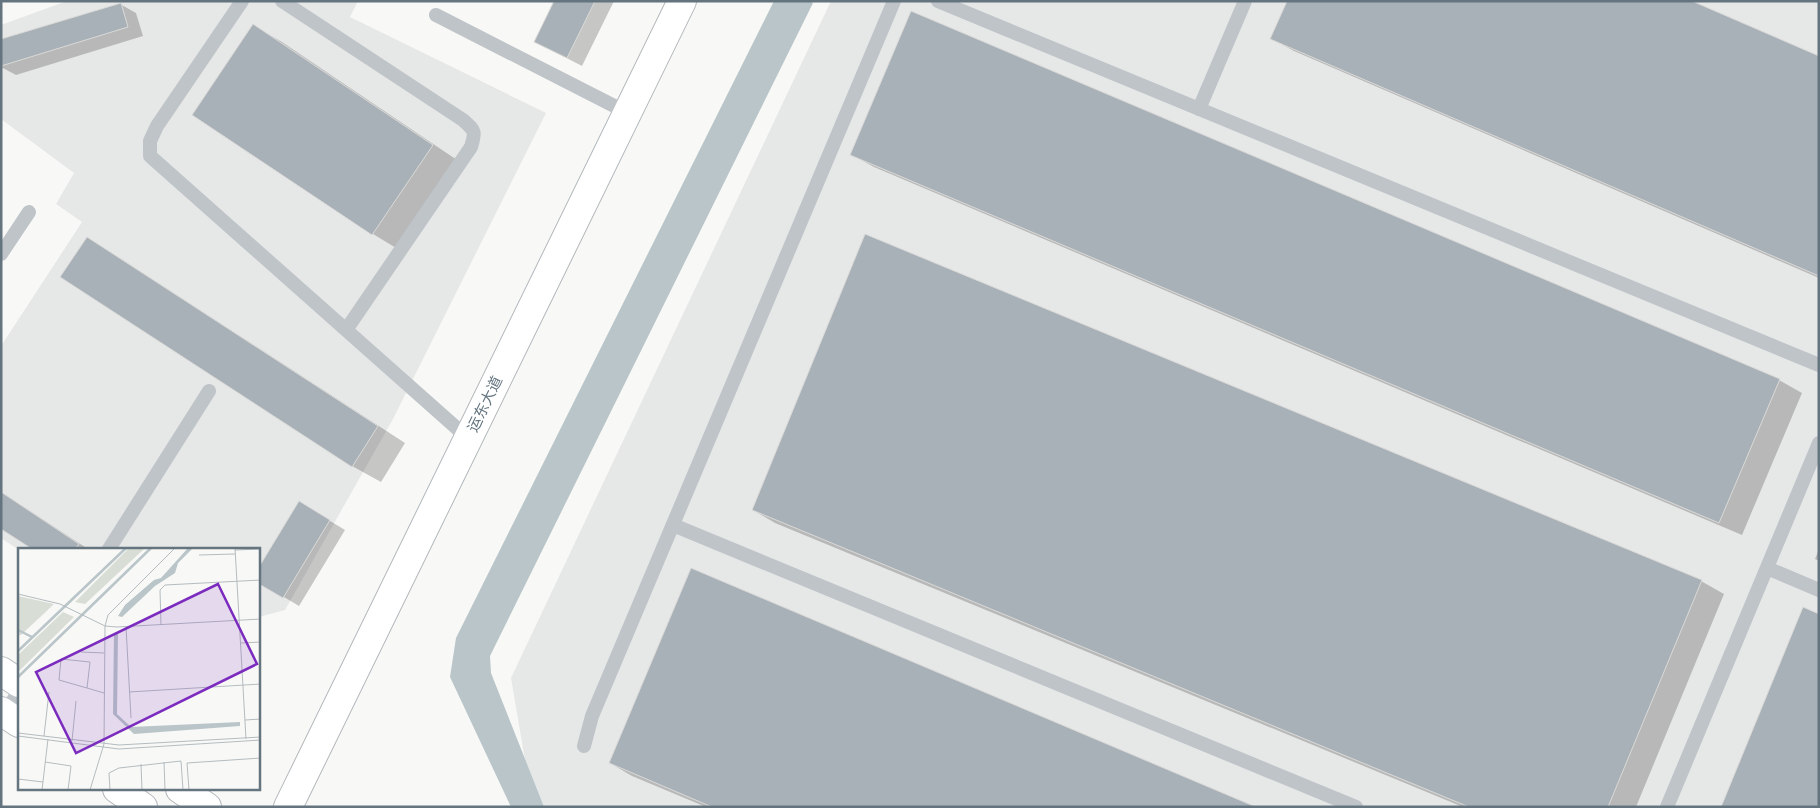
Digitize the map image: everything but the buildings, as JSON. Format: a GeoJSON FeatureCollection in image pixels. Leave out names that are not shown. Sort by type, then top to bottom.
{"type":"FeatureCollection","features":[{"type":"Feature","properties":{"kind":"street","name":"运东大道"},"geometry":{"type":"LineString","coordinates":[[288,807],[682,1]]}},
{"type":"Feature","properties":{"kind":"street"},"geometry":{"type":"LineString","coordinates":[[1,671],[18,682]]}},
{"type":"Feature","properties":{"kind":"street"},"geometry":{"type":"LineString","coordinates":[[118,790],[143,807]]}},
{"type":"Feature","properties":{"kind":"street"},"geometry":{"type":"LineString","coordinates":[[182,790],[207,807]]}},
{"type":"Feature","properties":{"kind":"lane"},"geometry":{"type":"LineString","coordinates":[[242,1],[157,126],[150,140],[150,156],[469,439]]}},
{"type":"Feature","properties":{"kind":"lane"},"geometry":{"type":"LineString","coordinates":[[282,1],[463,120],[474,130],[475,136],[472,147],[346,330]]}},
{"type":"Feature","properties":{"kind":"lane"},"geometry":{"type":"LineString","coordinates":[[584,746],[592,716],[894,1]]}},
{"type":"Feature","properties":{"kind":"lane"},"geometry":{"type":"LineString","coordinates":[[938,1],[1819,365]]}},
{"type":"Feature","properties":{"kind":"lane"},"geometry":{"type":"LineString","coordinates":[[1199,109],[1245,1]]}},
{"type":"Feature","properties":{"kind":"lane"},"geometry":{"type":"LineString","coordinates":[[436,15],[628,113]]}},
{"type":"Feature","properties":{"kind":"lane"},"geometry":{"type":"LineString","coordinates":[[1,254],[29,212]]}},
{"type":"Feature","properties":{"kind":"lane"},"geometry":{"type":"LineString","coordinates":[[110,548],[209,391]]}},
{"type":"Feature","properties":{"kind":"lane"},"geometry":{"type":"LineString","coordinates":[[1667,807],[1819,443]]}},
{"type":"Feature","properties":{"kind":"lane"},"geometry":{"type":"LineString","coordinates":[[673,525],[1356,807]]}},
{"type":"Feature","properties":{"kind":"lane"},"geometry":{"type":"LineString","coordinates":[[1767,568],[1819,590]]}},
{"type":"Feature","properties":{"kind":"shaded area"},"geometry":{"type":"Polygon","coordinates":[[[67,1],[358,1],[350,17],[546,113],[393,419],[285,610],[260,617],[260,548],[18,549],[1,538],[1,346],[82,222],[56,204],[74,173],[1,119],[1,25],[67,1]]]}},
{"type":"Feature","properties":{"kind":"shaded area"},"geometry":{"type":"Polygon","coordinates":[[[774,1],[809,1],[813,3],[490,656],[491,673],[544,807],[511,807],[450,677],[456,638],[774,1]]]}},
{"type":"Feature","properties":{"kind":"shaded area"},"geometry":{"type":"Polygon","coordinates":[[[831,1],[1819,1],[1819,807],[533,807],[511,678],[831,1]]]}}]}
